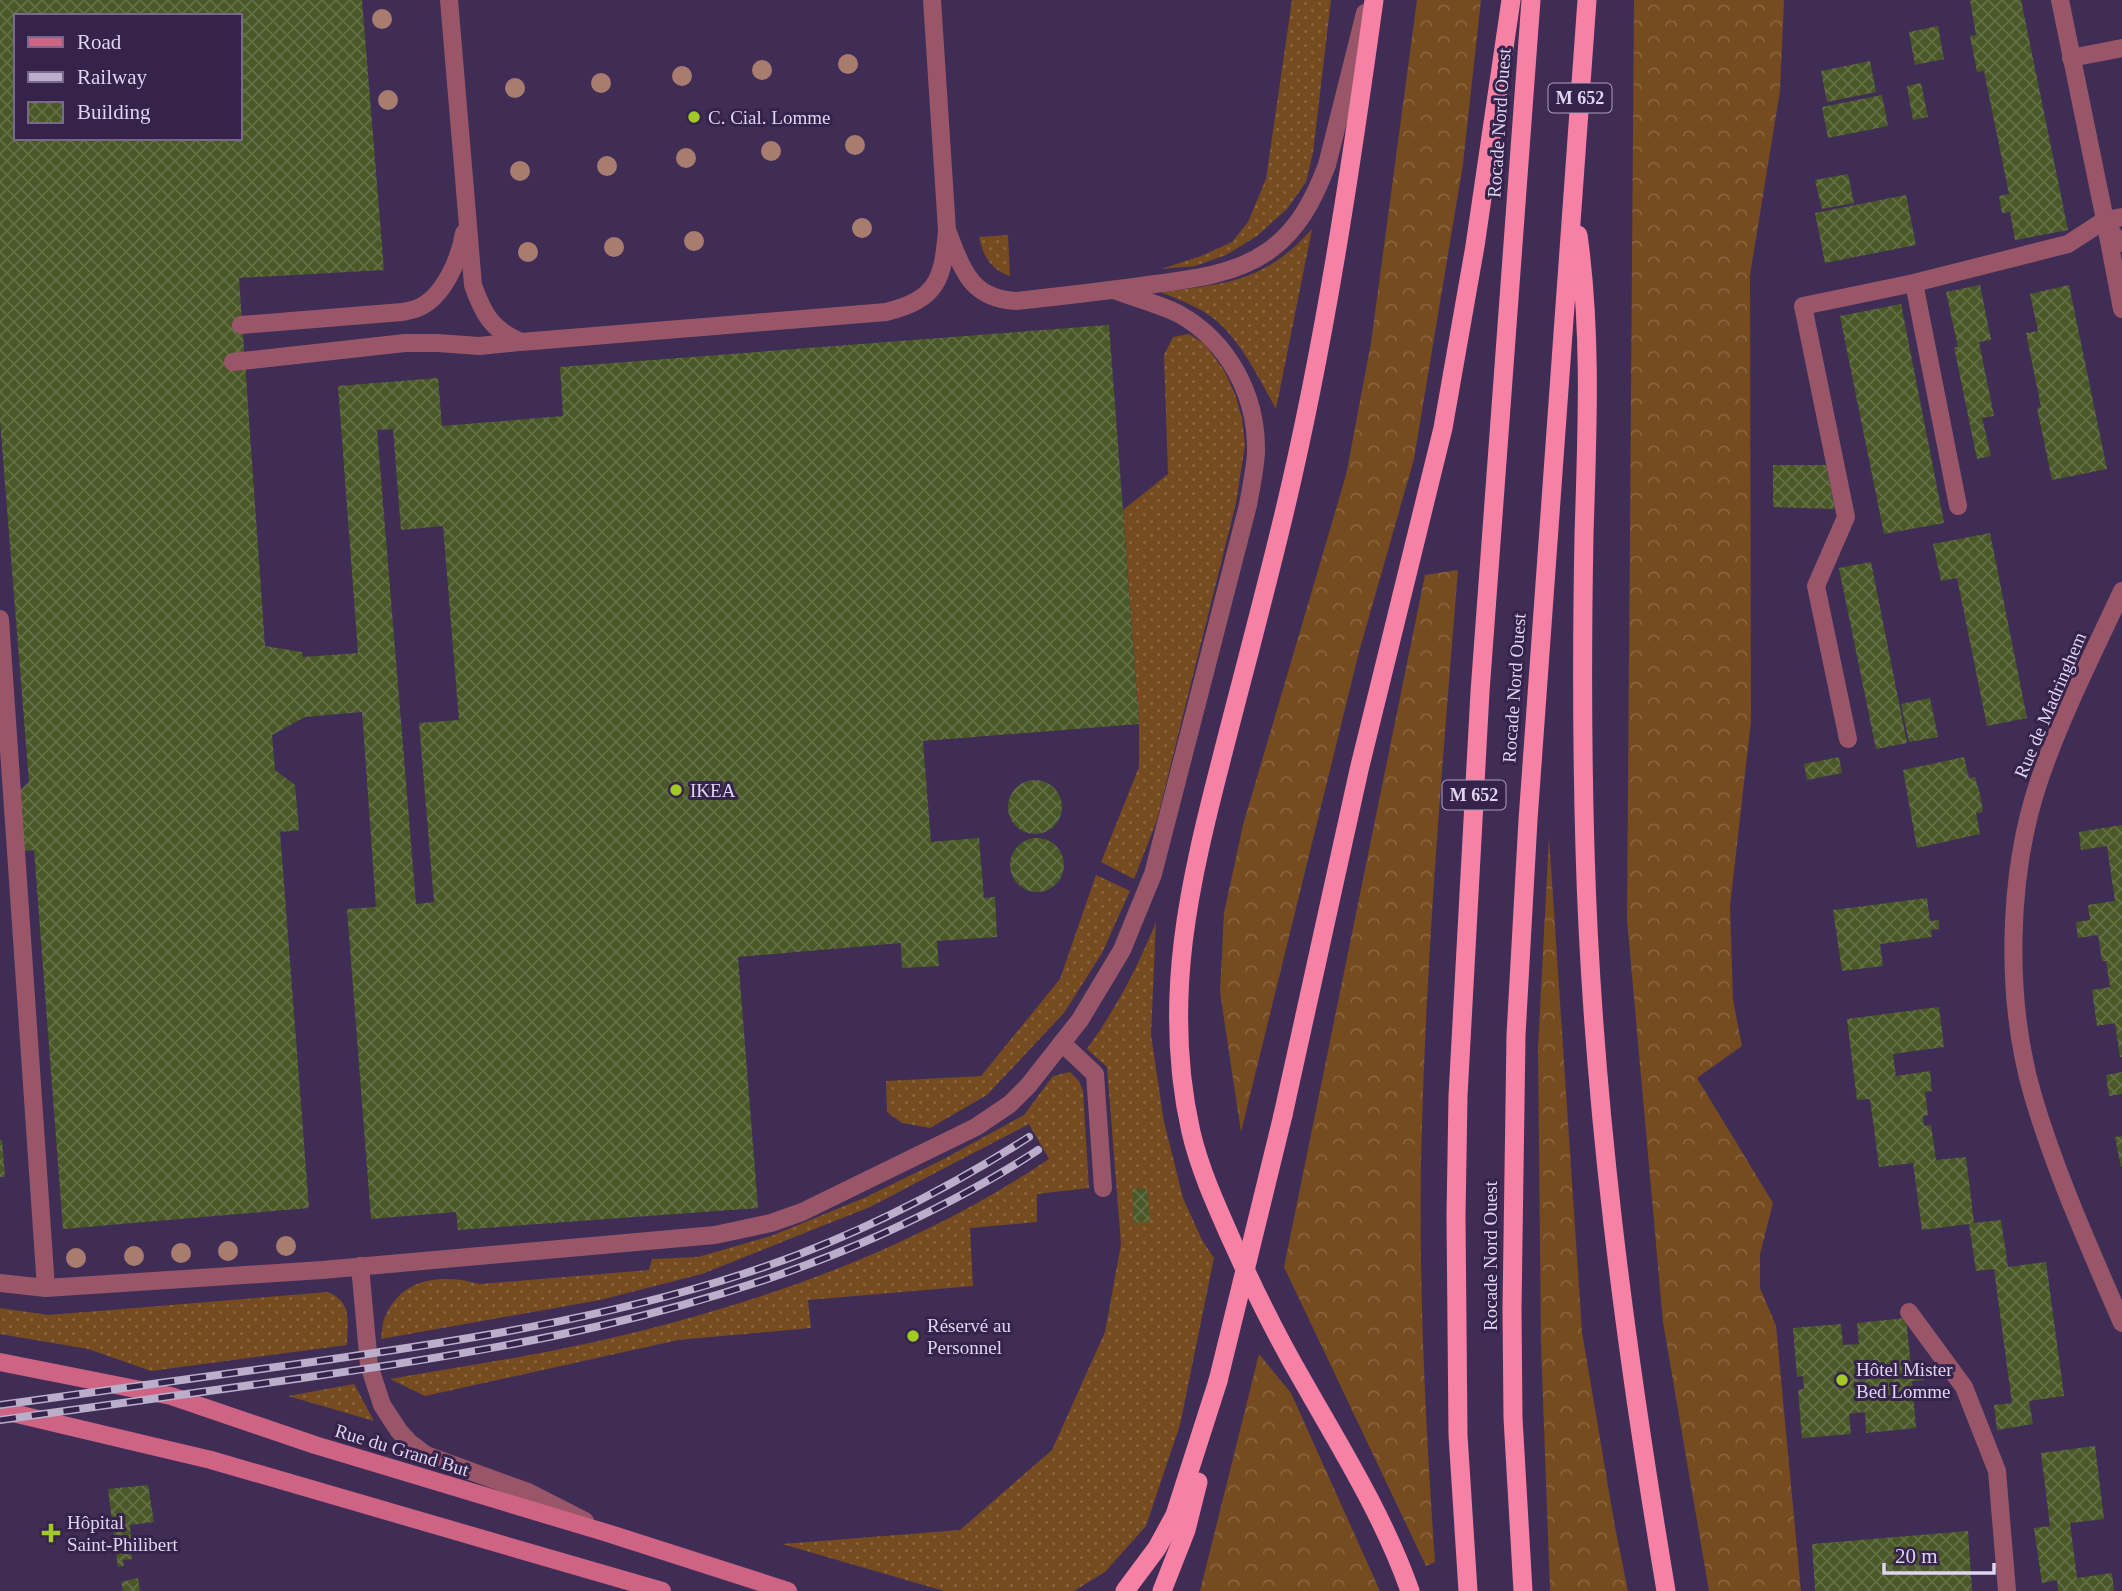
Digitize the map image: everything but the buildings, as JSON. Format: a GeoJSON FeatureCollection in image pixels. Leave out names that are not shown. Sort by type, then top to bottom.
{"type":"FeatureCollection","features":[{"type":"Feature","properties":{"kind":"highway"},"geometry":{"type":"LineString","coordinates":[[1374,0],[1335,266],[1308,406],[1283,517],[1191,879],[1178,979],[1179,1028],[1186,1104],[1202,1171],[1255,1292],[1366,1493],[1410,1591]]}},
{"type":"Feature","properties":{"kind":"highway"},"geometry":{"type":"LineString","coordinates":[[1162,1591],[1186,1530],[1218,1381],[1283,1115],[1359,770],[1443,428],[1479,220],[1511,0]]}},
{"type":"Feature","properties":{"kind":"highway","name":"Rocade Nord Ouest"},"geometry":{"type":"LineString","coordinates":[[1468,1591],[1458,1435],[1456,1333],[1456,1203],[1462,1004],[1481,678],[1531,0]]}},
{"type":"Feature","properties":{"kind":"highway","name":"Rocade Nord Ouest"},"geometry":{"type":"LineString","coordinates":[[1523,1591],[1513,1418],[1511,1309],[1516,1035],[1528,820],[1587,0]]}},
{"type":"Feature","properties":{"kind":"highway"},"geometry":{"type":"LineString","coordinates":[[1572,196],[1587,322],[1583,599],[1584,849],[1595,1042],[1617,1251],[1648,1479],[1667,1591]]}},
{"type":"Feature","properties":{"kind":"highway"},"geometry":{"type":"LineString","coordinates":[[1125,1591],[1151,1558],[1175,1515],[1218,1381]]}},
{"type":"Feature","properties":{"kind":"main road","name":"Rue du Grand But"},"geometry":{"type":"LineString","coordinates":[[0,1362],[171,1396],[328,1449],[604,1532],[788,1591]]}},
{"type":"Feature","properties":{"kind":"main road"},"geometry":{"type":"LineString","coordinates":[[0,1410],[211,1460],[662,1591]]}},
{"type":"Feature","properties":{"kind":"street"},"geometry":{"type":"LineString","coordinates":[[449,0],[473,285],[485,314],[495,327],[521,342]]}},
{"type":"Feature","properties":{"kind":"street"},"geometry":{"type":"LineString","coordinates":[[233,362],[405,343],[479,346],[873,313],[906,307],[920,300],[932,290],[939,277],[945,256],[947,230],[932,0]]}},
{"type":"Feature","properties":{"kind":"street"},"geometry":{"type":"LineString","coordinates":[[947,230],[964,272],[972,283],[987,295],[999,300],[1114,290],[1183,280],[1234,268],[1269,251],[1300,220],[1319,188],[1368,0]]}},
{"type":"Feature","properties":{"kind":"street"},"geometry":{"type":"LineString","coordinates":[[2060,0],[2071,58],[2114,219],[2122,309]]}},
{"type":"Feature","properties":{"kind":"street"},"geometry":{"type":"LineString","coordinates":[[2071,58],[2122,48]]}},
{"type":"Feature","properties":{"kind":"street"},"geometry":{"type":"LineString","coordinates":[[241,325],[418,309],[437,294],[446,280],[463,241],[467,215]]}},
{"type":"Feature","properties":{"kind":"street"},"geometry":{"type":"LineString","coordinates":[[2114,219],[2114,236],[2122,243]]}},
{"type":"Feature","properties":{"kind":"street"},"geometry":{"type":"LineString","coordinates":[[1848,739],[1816,586],[1846,517],[1802,306],[1914,283],[2068,244],[2114,219]]}},
{"type":"Feature","properties":{"kind":"street"},"geometry":{"type":"LineString","coordinates":[[1914,283],[1958,506]]}},
{"type":"Feature","properties":{"kind":"street"},"geometry":{"type":"LineString","coordinates":[[0,1283],[46,1288],[360,1266],[715,1235],[771,1223],[802,1212],[992,1117],[1028,1086],[1101,988],[1122,950],[1153,874],[1248,505],[1256,454],[1255,430],[1248,402],[1223,349],[1208,333],[1177,313],[1114,290]]}},
{"type":"Feature","properties":{"kind":"street","name":"Rue de Madringhem"},"geometry":{"type":"LineString","coordinates":[[2122,591],[2056,737],[2039,782],[2026,829],[2018,882],[2014,944],[2016,998],[2033,1094],[2070,1201],[2122,1323]]}},
{"type":"Feature","properties":{"kind":"street"},"geometry":{"type":"LineString","coordinates":[[0,619],[46,1288]]}},
{"type":"Feature","properties":{"kind":"street"},"geometry":{"type":"LineString","coordinates":[[1062,1043],[1095,1074],[1103,1188]]}},
{"type":"Feature","properties":{"kind":"street"},"geometry":{"type":"LineString","coordinates":[[360,1266],[371,1375],[382,1405],[404,1437],[426,1455],[528,1492],[604,1532]]}},
{"type":"Feature","properties":{"kind":"street"},"geometry":{"type":"LineString","coordinates":[[1909,1312],[1964,1387],[1997,1471],[2007,1591]]}},
{"type":"Feature","properties":{"kind":"green space"},"geometry":{"type":"Polygon","coordinates":[[[1292,0],[1331,0],[1313,153],[1306,182],[1287,209],[1257,236],[1226,255],[1195,266],[1161,269],[1232,242],[1248,222],[1266,179],[1292,0]]]}},
{"type":"Feature","properties":{"kind":"green space"},"geometry":{"type":"Polygon","coordinates":[[[1417,0],[1481,0],[1463,164],[1414,459],[1359,652],[1241,1132],[1220,992],[1224,913],[1243,825],[1346,475],[1371,343],[1417,0]]]}},
{"type":"Feature","properties":{"kind":"green space"},"geometry":{"type":"Polygon","coordinates":[[[1634,0],[1784,0],[1780,91],[1750,275],[1751,721],[1730,906],[1733,1000],[1742,1046],[1697,1078],[1773,1203],[1760,1254],[1760,1288],[1776,1326],[1801,1591],[1709,1591],[1663,1322],[1627,920],[1634,0]]]}},
{"type":"Feature","properties":{"kind":"green space"},"geometry":{"type":"Polygon","coordinates":[[[1312,229],[1276,409],[1243,352],[1227,331],[1198,308],[1160,292],[1225,283],[1261,270],[1295,247],[1312,229]]]}},
{"type":"Feature","properties":{"kind":"green space"},"geometry":{"type":"Polygon","coordinates":[[[1008,235],[1010,276],[989,261],[979,237],[1008,235]]]}},
{"type":"Feature","properties":{"kind":"green space"},"geometry":{"type":"Polygon","coordinates":[[[1189,334],[1205,344],[1225,372],[1242,418],[1245,445],[1236,503],[1157,820],[1134,879],[1101,862],[1139,767],[1139,724],[1123,510],[1168,474],[1164,355],[1173,337],[1189,334]]]}},
{"type":"Feature","properties":{"kind":"green space"},"geometry":{"type":"Polygon","coordinates":[[[1458,570],[1435,868],[1423,1091],[1422,1315],[1435,1562],[1426,1566],[1284,1267],[1425,575],[1458,570]]]}},
{"type":"Feature","properties":{"kind":"green space"},"geometry":{"type":"Polygon","coordinates":[[[1549,837],[1582,1332],[1628,1591],[1550,1591],[1541,1345],[1538,1048],[1549,837]]]}},
{"type":"Feature","properties":{"kind":"green space"},"geometry":{"type":"Polygon","coordinates":[[[1096,875],[1130,891],[1102,953],[1064,1013],[987,1095],[930,1128],[902,1123],[887,1112],[886,1081],[981,1076],[1060,979],[1096,875]]]}},
{"type":"Feature","properties":{"kind":"green space"},"geometry":{"type":"Polygon","coordinates":[[[1156,922],[1151,1035],[1164,1122],[1183,1198],[1202,1240],[1214,1258],[1180,1425],[1146,1526],[1105,1572],[1074,1591],[944,1591],[782,1544],[960,1530],[1052,1450],[1105,1332],[1121,1244],[1107,1067],[1087,1049],[1125,988],[1156,922]]]}},
{"type":"Feature","properties":{"kind":"green space"},"geometry":{"type":"Polygon","coordinates":[[[1070,1072],[1079,1081],[1083,1091],[1089,1188],[1037,1194],[1037,1222],[970,1228],[973,1286],[808,1300],[811,1328],[678,1340],[425,1396],[390,1379],[543,1352],[654,1328],[772,1293],[887,1248],[997,1192],[1049,1159],[1029,1124],[870,1207],[702,1274],[600,1300],[381,1339],[384,1319],[392,1303],[402,1293],[425,1281],[452,1279],[480,1284],[649,1270],[652,1259],[698,1257],[771,1236],[864,1198],[942,1160],[1024,1115],[1053,1076],[1070,1072]]]}},
{"type":"Feature","properties":{"kind":"green space"},"geometry":{"type":"Polygon","coordinates":[[[328,1292],[336,1296],[345,1307],[348,1321],[347,1345],[151,1371],[88,1349],[0,1334],[0,1308],[49,1315],[328,1292]]]}},
{"type":"Feature","properties":{"kind":"green space"},"geometry":{"type":"Polygon","coordinates":[[[1259,1354],[1291,1393],[1380,1591],[1200,1591],[1259,1354]]]}},
{"type":"Feature","properties":{"kind":"green space"},"geometry":{"type":"Polygon","coordinates":[[[354,1384],[374,1421],[288,1396],[354,1384]]]}},
{"type":"Feature","properties":{"kind":"railway"},"geometry":{"type":"LineString","coordinates":[[0,1405],[415,1347],[581,1317],[689,1290],[780,1261],[854,1231],[926,1197],[1029,1137]]}},
{"type":"Feature","properties":{"kind":"railway"},"geometry":{"type":"LineString","coordinates":[[0,1420],[450,1355],[596,1327],[668,1309],[810,1264],[880,1235],[961,1196],[1038,1150]]}},
{"type":"Feature","properties":{"kind":"place","name":"C. Cial. Lomme"},"geometry":{"type":"Point","coordinates":[694,117]}},
{"type":"Feature","properties":{"kind":"place","name":"IKEA"},"geometry":{"type":"Point","coordinates":[676,790]}},
{"type":"Feature","properties":{"kind":"place","name":"Réservé au Personnel"},"geometry":{"type":"Point","coordinates":[913,1336]}},
{"type":"Feature","properties":{"kind":"place","name":"Hôtel Mister Bed Lomme"},"geometry":{"type":"Point","coordinates":[1842,1380]}},
{"type":"Feature","properties":{"kind":"place","name":"Hôpital Saint-Philibert"},"geometry":{"type":"Point","coordinates":[51,1533]}}]}
